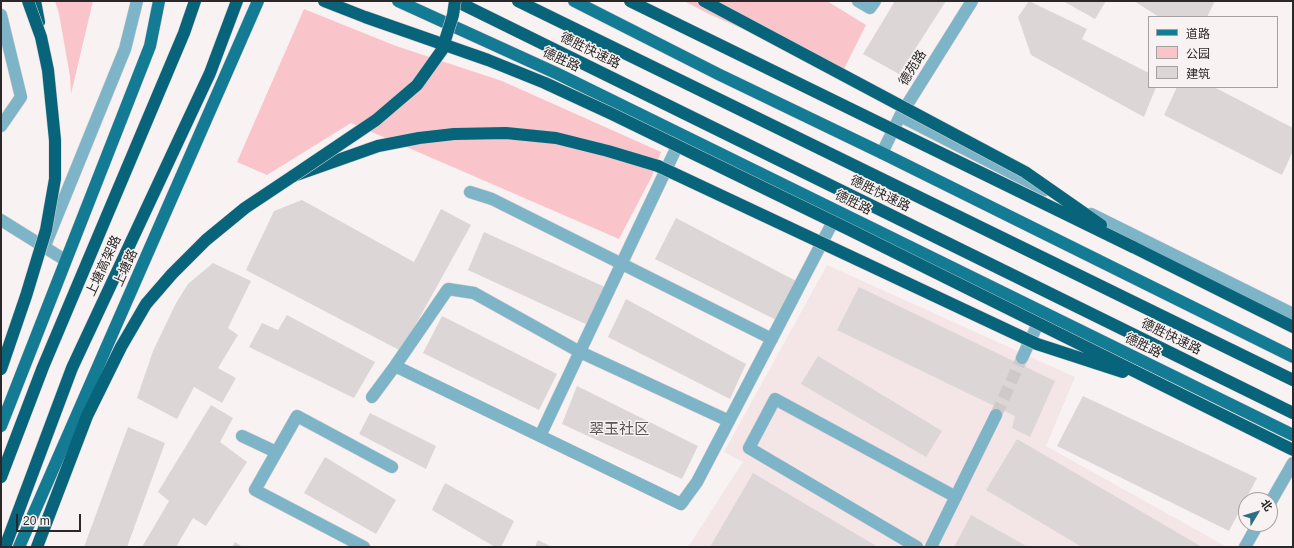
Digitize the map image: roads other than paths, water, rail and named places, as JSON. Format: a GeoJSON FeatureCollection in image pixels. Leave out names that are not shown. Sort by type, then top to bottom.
{"type":"FeatureCollection","features":[{"type":"Feature","properties":{"kind":"highway"},"geometry":{"type":"LineString","coordinates":[[28,1],[41,37]]}},
{"type":"Feature","properties":{"kind":"highway"},"geometry":{"type":"LineString","coordinates":[[1,369],[26,296],[46,230],[55,180],[55,140],[48,70],[35,1]]}},
{"type":"Feature","properties":{"kind":"highway","name":"上塘高架路"},"geometry":{"type":"LineString","coordinates":[[1,477],[43,367],[184,33],[195,1]]}},
{"type":"Feature","properties":{"kind":"highway","name":"上塘高架路"},"geometry":{"type":"LineString","coordinates":[[4,547],[72,368],[210,73],[237,1]]}},
{"type":"Feature","properties":{"kind":"highway"},"geometry":{"type":"LineString","coordinates":[[324,1],[488,60],[544,83],[612,114],[836,223],[1293,450]]}},
{"type":"Feature","properties":{"kind":"highway"},"geometry":{"type":"LineString","coordinates":[[37,547],[87,416],[146,304],[172,274],[206,240],[245,208],[376,120],[417,85],[442,50],[453,15],[455,1]]}},
{"type":"Feature","properties":{"kind":"highway","name":"德胜快速路"},"geometry":{"type":"LineString","coordinates":[[455,1],[1293,413]]}},
{"type":"Feature","properties":{"kind":"highway","name":"德胜快速路"},"geometry":{"type":"LineString","coordinates":[[518,1],[1293,380]]}},
{"type":"Feature","properties":{"kind":"highway"},"geometry":{"type":"LineString","coordinates":[[630,1],[1293,327]]}},
{"type":"Feature","properties":{"kind":"highway"},"geometry":{"type":"LineString","coordinates":[[704,1],[1025,172],[1133,247]]}},
{"type":"Feature","properties":{"kind":"highway"},"geometry":{"type":"LineString","coordinates":[[293,176],[378,146],[419,138],[454,134],[506,133],[556,138],[608,151],[658,166],[1037,344],[1164,385]]}},
{"type":"Feature","properties":{"kind":"main road"},"geometry":{"type":"LineString","coordinates":[[1,426],[150,46],[160,1]]}},
{"type":"Feature","properties":{"kind":"main road","name":"上塘路"},"geometry":{"type":"LineString","coordinates":[[19,547],[258,1]]}},
{"type":"Feature","properties":{"kind":"main road","name":"德胜路"},"geometry":{"type":"LineString","coordinates":[[398,1],[558,74],[1293,435]]}},
{"type":"Feature","properties":{"kind":"main road"},"geometry":{"type":"LineString","coordinates":[[574,1],[718,74],[882,153],[1293,357]]}},
{"type":"Feature","properties":{"kind":"street"},"geometry":{"type":"LineString","coordinates":[[1,352],[125,49],[137,1]]}},
{"type":"Feature","properties":{"kind":"street"},"geometry":{"type":"LineString","coordinates":[[858,1],[870,8],[875,1]]}},
{"type":"Feature","properties":{"kind":"street","name":"德苑路"},"geometry":{"type":"LineString","coordinates":[[882,153],[900,116],[972,1]]}},
{"type":"Feature","properties":{"kind":"street"},"geometry":{"type":"LineString","coordinates":[[1,15],[21,97],[1,126]]}},
{"type":"Feature","properties":{"kind":"street"},"geometry":{"type":"LineString","coordinates":[[900,116],[1102,220],[1293,314]]}},
{"type":"Feature","properties":{"kind":"street"},"geometry":{"type":"LineString","coordinates":[[540,436],[683,135]]}},
{"type":"Feature","properties":{"kind":"street"},"geometry":{"type":"LineString","coordinates":[[470,192],[492,199],[772,339]]}},
{"type":"Feature","properties":{"kind":"street"},"geometry":{"type":"LineString","coordinates":[[395,366],[681,504],[697,482],[838,211]]}},
{"type":"Feature","properties":{"kind":"street"},"geometry":{"type":"LineString","coordinates":[[1,220],[65,260]]}},
{"type":"Feature","properties":{"kind":"street"},"geometry":{"type":"LineString","coordinates":[[372,397],[448,290],[474,293],[580,352],[729,421]]}},
{"type":"Feature","properties":{"kind":"street"},"geometry":{"type":"LineString","coordinates":[[1022,358],[1043,312]]}},
{"type":"Feature","properties":{"kind":"street"},"geometry":{"type":"LineString","coordinates":[[917,547],[749,448],[775,399],[956,498]]}},
{"type":"Feature","properties":{"kind":"street"},"geometry":{"type":"LineString","coordinates":[[931,547],[996,414]]}},
{"type":"Feature","properties":{"kind":"street"},"geometry":{"type":"LineString","coordinates":[[364,547],[255,490],[297,416],[392,467]]}},
{"type":"Feature","properties":{"kind":"street"},"geometry":{"type":"LineString","coordinates":[[242,436],[276,452]]}},
{"type":"Feature","properties":{"kind":"street"},"geometry":{"type":"LineString","coordinates":[[1276,492],[1293,463]]}},
{"type":"Feature","properties":{"kind":"street"},"geometry":{"type":"LineString","coordinates":[[1245,547],[1253,532]]}},
{"type":"Feature","properties":{"kind":"tunnel"},"geometry":{"type":"LineString","coordinates":[[996,415],[1022,358]]}},
{"type":"Feature","properties":{"kind":"district","name":"翠玉社区"},"geometry":{"type":"Point","coordinates":[619,430]}}]}
